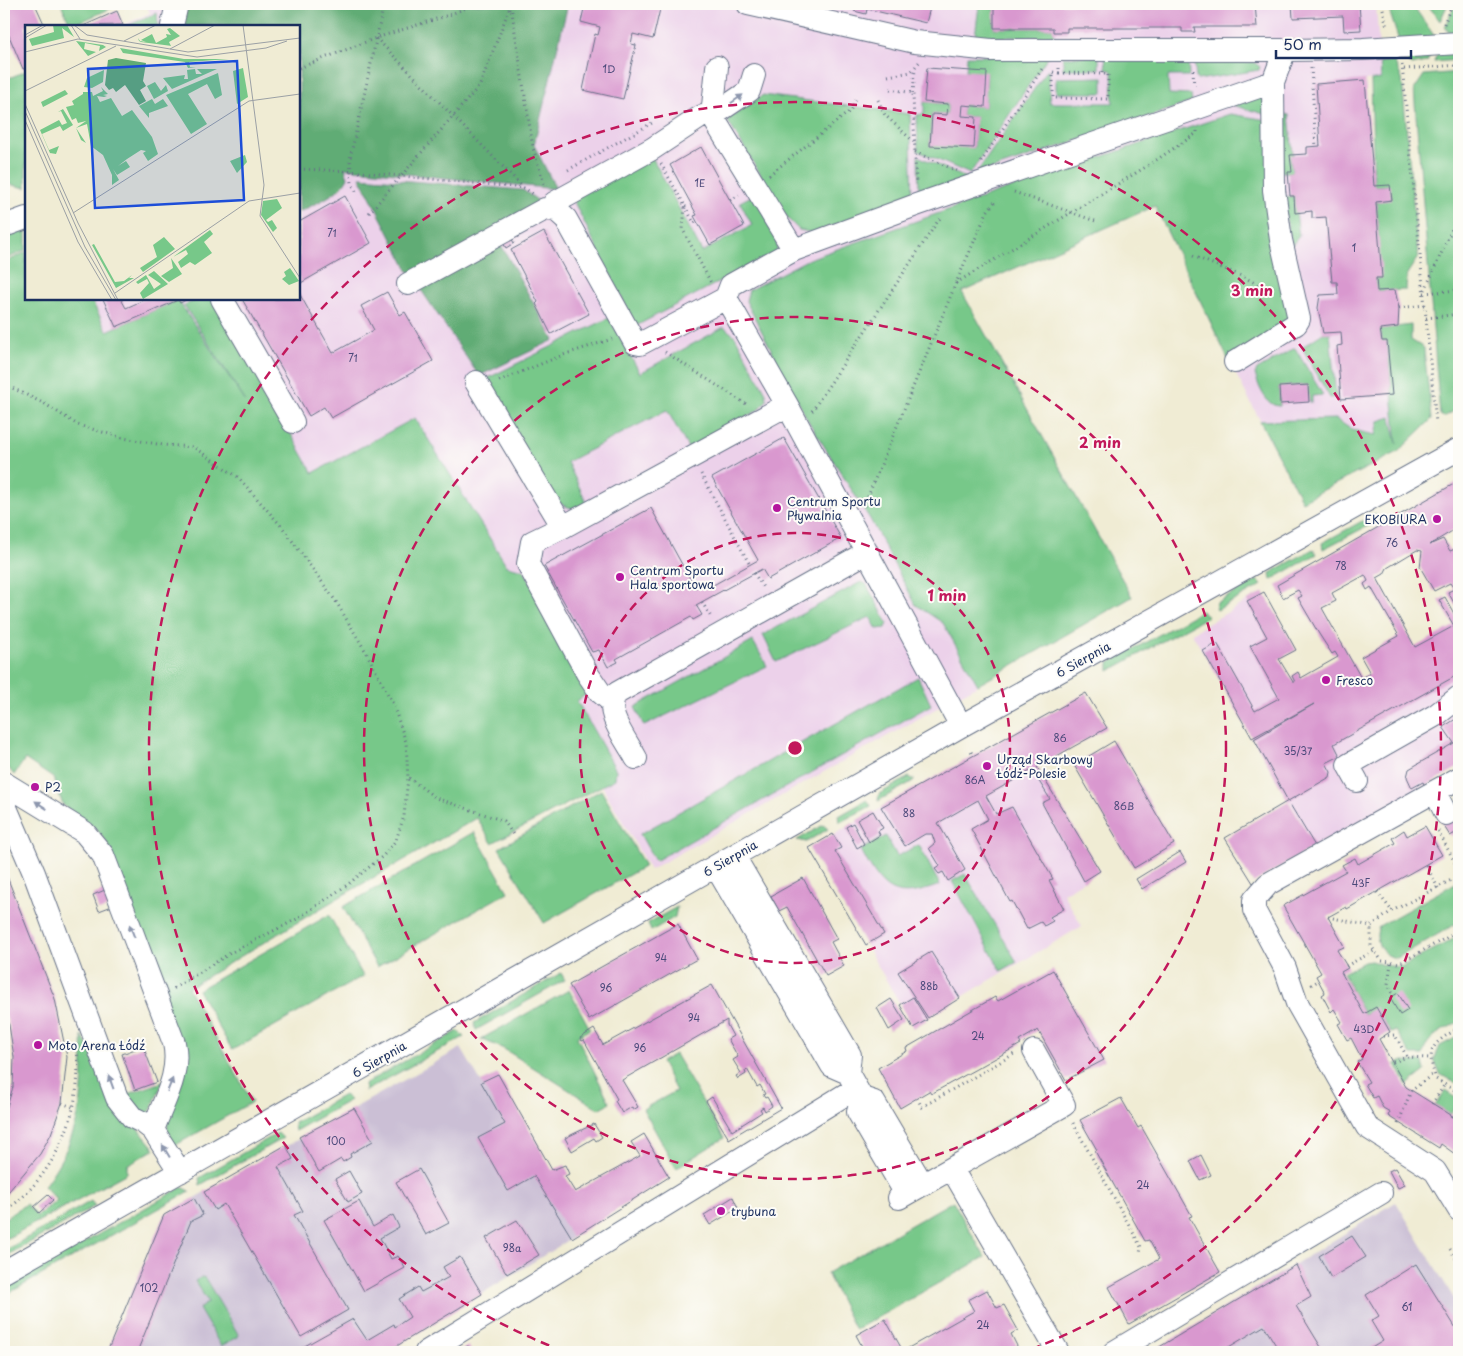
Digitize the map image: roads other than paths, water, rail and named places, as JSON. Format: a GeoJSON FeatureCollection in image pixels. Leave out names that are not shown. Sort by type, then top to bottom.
{"type":"FeatureCollection","features":[{"type":"Feature","properties":{"kind":"street"},"geometry":{"type":"LineString","coordinates":[[172,25],[177,4]]}},
{"type":"Feature","properties":{"kind":"street"},"geometry":{"type":"LineString","coordinates":[[748,4],[915,42],[991,50],[1310,50],[1384,41],[1459,43]]}},
{"type":"Feature","properties":{"kind":"street"},"geometry":{"type":"LineString","coordinates":[[1235,362],[1296,324],[1299,319],[1298,307],[1281,240],[1274,190],[1273,82],[1285,50]]}},
{"type":"Feature","properties":{"kind":"street"},"geometry":{"type":"LineString","coordinates":[[717,67],[712,116],[794,250]]}},
{"type":"Feature","properties":{"kind":"street"},"geometry":{"type":"LineString","coordinates":[[552,209],[554,203],[652,149],[702,116],[712,116],[749,91],[754,76]]}},
{"type":"Feature","properties":{"kind":"street"},"geometry":{"type":"LineString","coordinates":[[408,284],[545,209],[552,209],[566,219],[640,336],[726,298],[731,285],[794,250],[916,205],[1273,82]]}},
{"type":"Feature","properties":{"kind":"street"},"geometry":{"type":"LineString","coordinates":[[4,226],[25,218]]}},
{"type":"Feature","properties":{"kind":"street"},"geometry":{"type":"LineString","coordinates":[[726,298],[778,410],[867,552],[961,726]]}},
{"type":"Feature","properties":{"kind":"street"},"geometry":{"type":"LineString","coordinates":[[223,300],[293,422]]}},
{"type":"Feature","properties":{"kind":"street"},"geometry":{"type":"LineString","coordinates":[[478,386],[563,528]]}},
{"type":"Feature","properties":{"kind":"street"},"geometry":{"type":"LineString","coordinates":[[612,702],[600,692],[587,673],[528,564],[532,542],[563,528],[778,410]]}},
{"type":"Feature","properties":{"kind":"street","name":"6 Sierpnia"},"geometry":{"type":"LineString","coordinates":[[4,1272],[961,726],[1459,449]]}},
{"type":"Feature","properties":{"kind":"street"},"geometry":{"type":"LineString","coordinates":[[636,758],[613,716],[612,702],[614,695],[620,689],[867,552]]}},
{"type":"Feature","properties":{"kind":"street"},"geometry":{"type":"LineString","coordinates":[[1357,781],[1348,765],[1436,715],[1459,697]]}},
{"type":"Feature","properties":{"kind":"street"},"geometry":{"type":"LineString","coordinates":[[1459,778],[1268,884],[1254,900],[1254,910],[1285,968],[1297,1003],[1368,1127],[1436,1171],[1459,1210]]}},
{"type":"Feature","properties":{"kind":"street"},"geometry":{"type":"LineString","coordinates":[[4,783],[84,832],[97,845],[103,855],[157,996],[178,1057],[176,1069],[153,1130]]}},
{"type":"Feature","properties":{"kind":"street"},"geometry":{"type":"LineString","coordinates":[[1435,792],[1440,819]]}},
{"type":"Feature","properties":{"kind":"street"},"geometry":{"type":"LineString","coordinates":[[4,803],[34,873],[117,1098],[132,1117],[153,1130],[180,1172]]}},
{"type":"Feature","properties":{"kind":"street"},"geometry":{"type":"LineString","coordinates":[[725,862],[832,1066],[874,1102],[909,1192],[1064,1105],[1034,1051]]}},
{"type":"Feature","properties":{"kind":"street"},"geometry":{"type":"LineString","coordinates":[[426,1352],[592,1261],[828,1116],[855,1086]]}},
{"type":"Feature","properties":{"kind":"street"},"geometry":{"type":"LineString","coordinates":[[952,1169],[1058,1352]]}},
{"type":"Feature","properties":{"kind":"street"},"geometry":{"type":"LineString","coordinates":[[1114,1352],[1381,1193]]}},
{"type":"Feature","properties":{"kind":"place","name":"Centrum Sportu Pływalnia"},"geometry":{"type":"Point","coordinates":[777,508]}},
{"type":"Feature","properties":{"kind":"place","name":"EKOBIURA"},"geometry":{"type":"Point","coordinates":[1437,519]}},
{"type":"Feature","properties":{"kind":"place","name":"Centrum Sportu Hala sportowa"},"geometry":{"type":"Point","coordinates":[620,577]}},
{"type":"Feature","properties":{"kind":"place","name":"Fresco"},"geometry":{"type":"Point","coordinates":[1326,680]}},
{"type":"Feature","properties":{"kind":"place","name":"Urząd Skarbowy Łódż-Polesie"},"geometry":{"type":"Point","coordinates":[987,766]}},
{"type":"Feature","properties":{"kind":"place","name":"P2"},"geometry":{"type":"Point","coordinates":[35,787]}},
{"type":"Feature","properties":{"kind":"place","name":"Moto Arena Łódź"},"geometry":{"type":"Point","coordinates":[38,1045]}},
{"type":"Feature","properties":{"kind":"place","name":"trybuna"},"geometry":{"type":"Point","coordinates":[721,1211]}}]}
